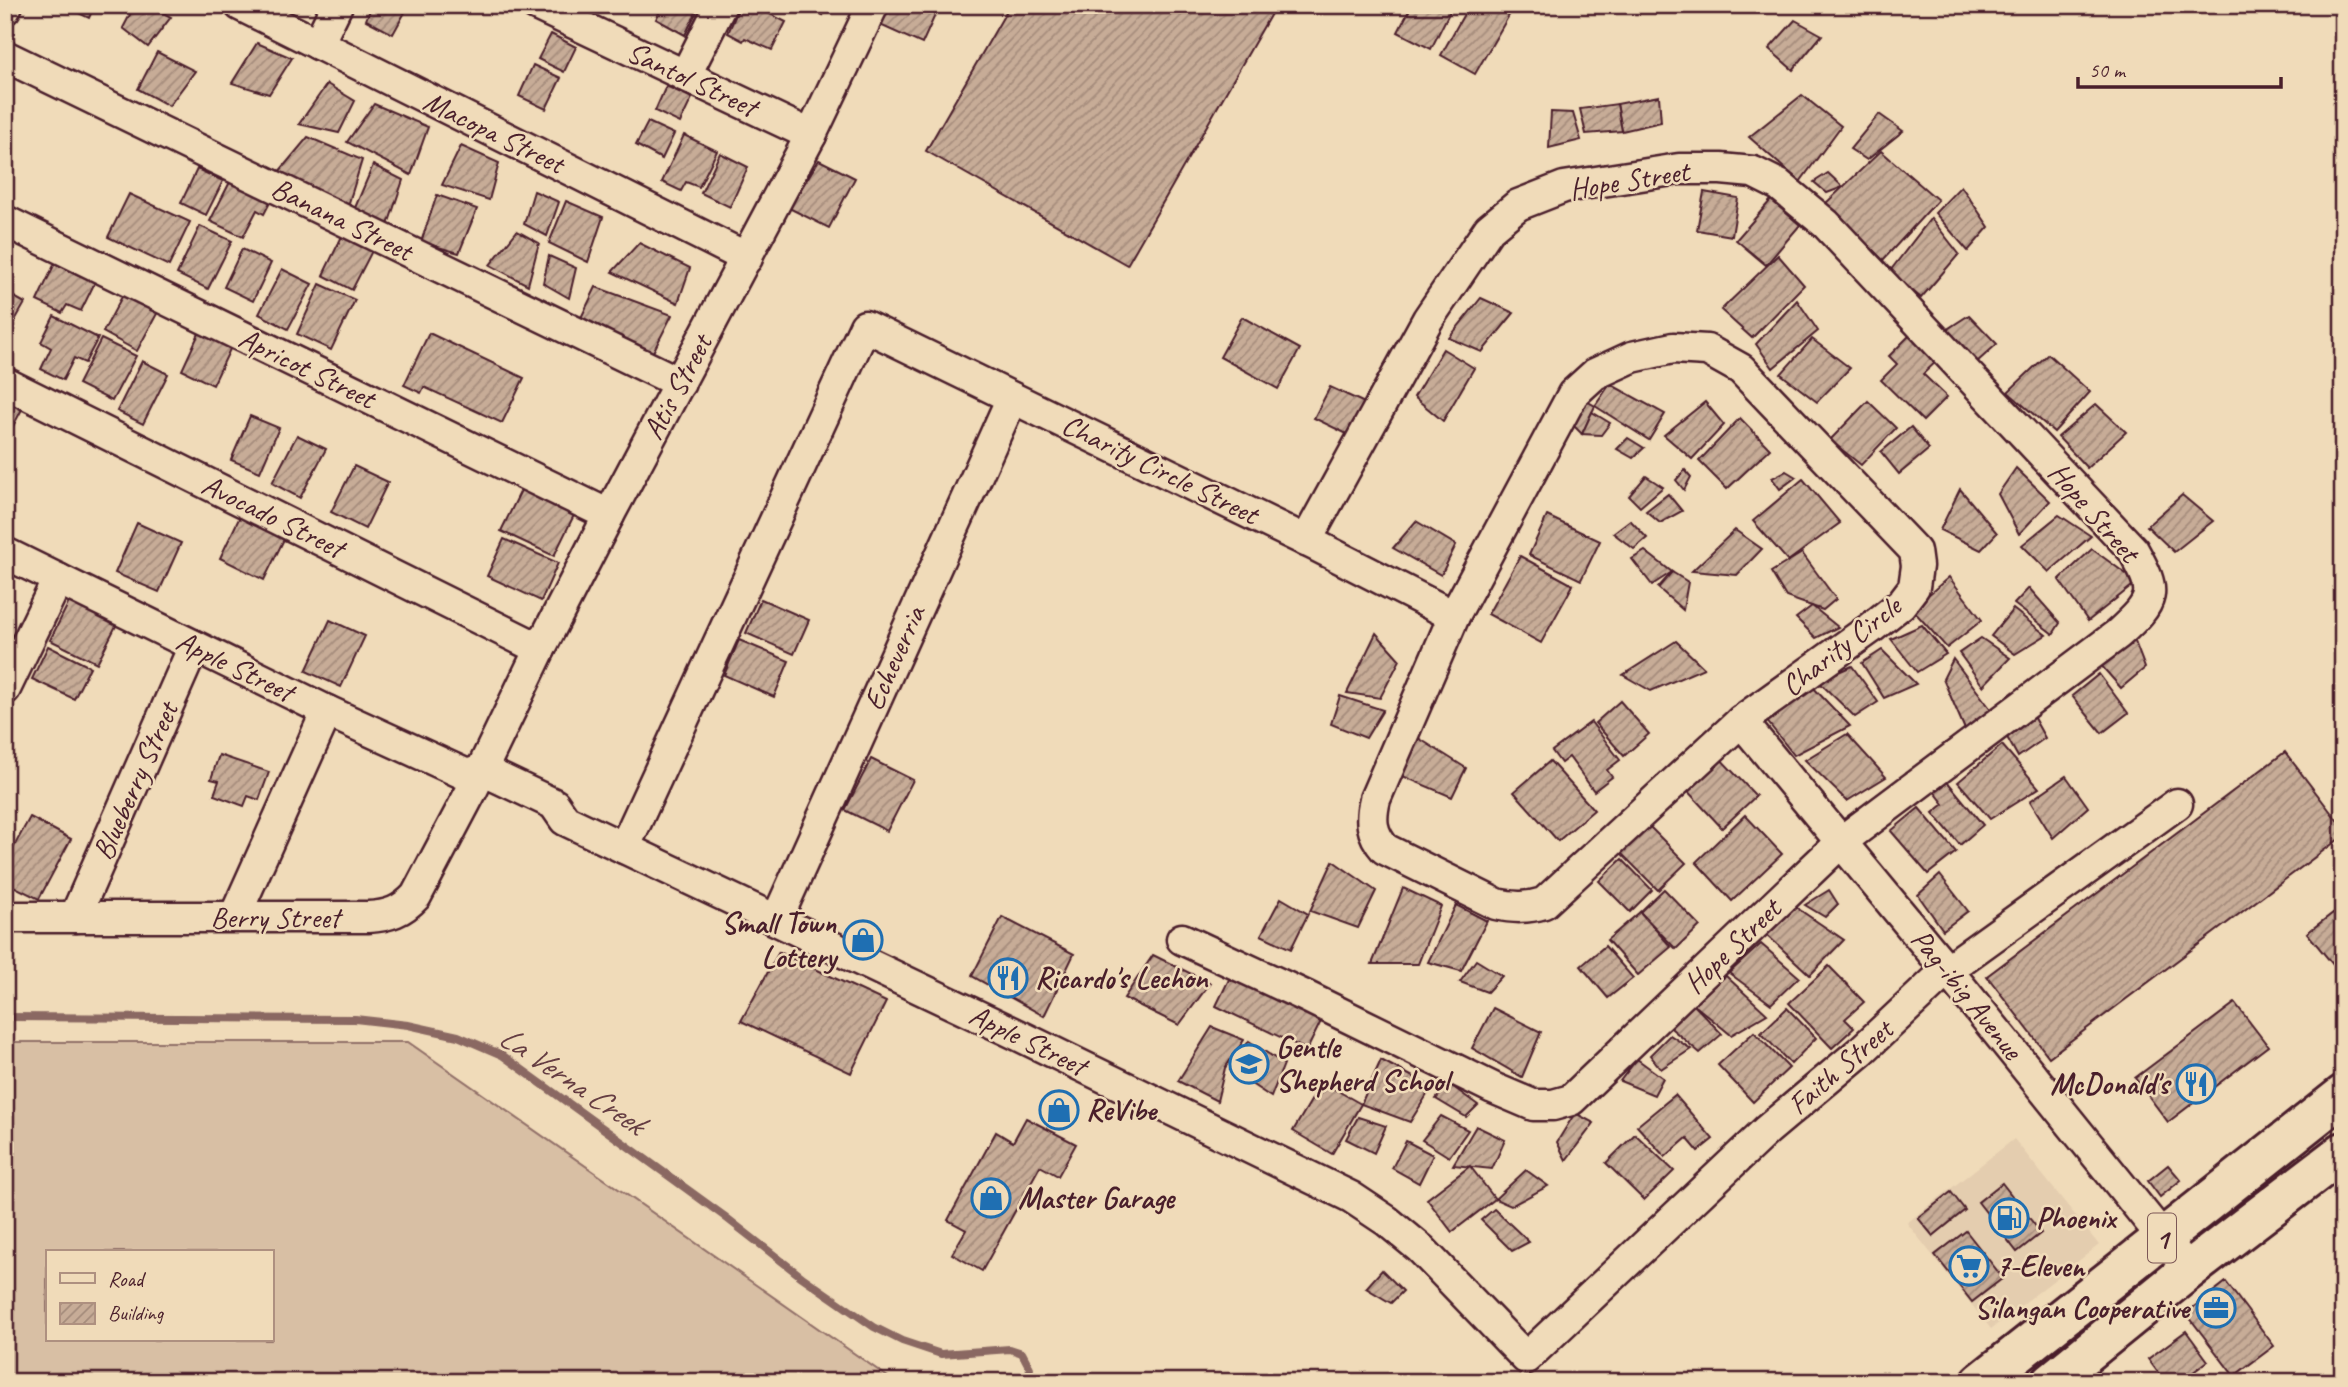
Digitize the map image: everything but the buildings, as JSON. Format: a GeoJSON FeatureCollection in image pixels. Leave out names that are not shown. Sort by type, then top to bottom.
{"type":"FeatureCollection","features":[{"type":"Feature","properties":{"kind":"highway","name":"1"},"geometry":{"type":"LineString","coordinates":[[1981,1382],[2343,1095]]}},
{"type":"Feature","properties":{"kind":"highway","name":"1"},"geometry":{"type":"LineString","coordinates":[[2051,1382],[2189,1270],[2343,1152]]}},
{"type":"Feature","properties":{"kind":"street","name":"Macopa Street"},"geometry":{"type":"LineString","coordinates":[[240,5],[747,258]]}},
{"type":"Feature","properties":{"kind":"street"},"geometry":{"type":"LineString","coordinates":[[318,44],[337,5]]}},
{"type":"Feature","properties":{"kind":"street","name":"Santol Street"},"geometry":{"type":"LineString","coordinates":[[536,5],[811,135]]}},
{"type":"Feature","properties":{"kind":"street"},"geometry":{"type":"LineString","coordinates":[[685,76],[721,5]]}},
{"type":"Feature","properties":{"kind":"street","name":"Atis Street"},"geometry":{"type":"LineString","coordinates":[[474,778],[811,135],[873,5]]}},
{"type":"Feature","properties":{"kind":"street","name":"Banana Street"},"geometry":{"type":"LineString","coordinates":[[5,56],[680,383]]}},
{"type":"Feature","properties":{"kind":"street","name":"Hope Street"},"geometry":{"type":"LineString","coordinates":[[1182,939],[1533,1105],[1553,1105],[1571,1100],[1842,841],[2118,634],[2146,605],[2150,592],[2148,576],[2133,550],[1826,224],[1779,185],[1753,172],[1721,169],[1679,169],[1564,187],[1518,205],[1489,229],[1428,319],[1306,541]]}},
{"type":"Feature","properties":{"kind":"street","name":"Apricot Street"},"geometry":{"type":"LineString","coordinates":[[5,221],[610,515]]}},
{"type":"Feature","properties":{"kind":"street","name":"Charity Circle Street"},"geometry":{"type":"LineString","coordinates":[[624,848],[865,326],[1454,616]]}},
{"type":"Feature","properties":{"kind":"street","name":"Charity Circle"},"geometry":{"type":"LineString","coordinates":[[1673,348],[1707,350],[1741,369],[1915,551],[1917,566],[1914,587],[1901,604],[1741,721],[1544,903],[1513,908],[1496,904],[1385,849],[1373,833],[1371,815],[1376,799],[1454,616],[1573,394],[1595,373],[1632,357],[1673,348]]}},
{"type":"Feature","properties":{"kind":"street","name":"Avocado Street"},"geometry":{"type":"LineString","coordinates":[[5,383],[540,649]]}},
{"type":"Feature","properties":{"kind":"street","name":"Echeverria"},"geometry":{"type":"LineString","coordinates":[[777,919],[1012,398]]}},
{"type":"Feature","properties":{"kind":"street","name":"Apple Street"},"geometry":{"type":"LineString","coordinates":[[5,554],[327,711],[474,778],[546,822],[565,820],[777,919],[1351,1198],[1387,1221],[1421,1249],[1526,1357]]}},
{"type":"Feature","properties":{"kind":"street"},"geometry":{"type":"LineString","coordinates":[[5,689],[58,579]]}},
{"type":"Feature","properties":{"kind":"street","name":"Blueberry Street"},"geometry":{"type":"LineString","coordinates":[[75,916],[194,646]]}},
{"type":"Feature","properties":{"kind":"street"},"geometry":{"type":"LineString","coordinates":[[235,916],[327,711]]}},
{"type":"Feature","properties":{"kind":"street","name":"Pag-ibig Avenue"},"geometry":{"type":"LineString","coordinates":[[1741,721],[1948,970],[2189,1270]]}},
{"type":"Feature","properties":{"kind":"street","name":"Berry Street"},"geometry":{"type":"LineString","coordinates":[[5,916],[384,916],[406,907],[416,896],[474,778]]}},
{"type":"Feature","properties":{"kind":"street","name":"Faith Street"},"geometry":{"type":"LineString","coordinates":[[1526,1357],[1768,1130],[1861,1051],[1948,970],[2177,804]]}},
{"type":"Feature","properties":{"kind":"shaded area"},"geometry":{"type":"Polygon","coordinates":[[[5,1042],[408,1042],[895,1382],[5,1382],[5,1042]]]}},
{"type":"Feature","properties":{"kind":"shaded area"},"geometry":{"type":"Polygon","coordinates":[[[2014,1139],[2099,1245],[1991,1329],[1907,1223],[2014,1139]]]}},
{"type":"Feature","properties":{"kind":"waterway","name":"La Verna Creek"},"geometry":{"type":"LineString","coordinates":[[5,1017],[355,1019],[408,1025],[458,1036],[502,1055],[724,1216],[802,1277],[874,1327],[902,1341],[941,1354],[1010,1349],[1022,1353],[1030,1368],[1028,1382]]}},
{"type":"Feature","properties":{"kind":"place","name":"Small Town Lottery"},"geometry":{"type":"Point","coordinates":[863,940]}},
{"type":"Feature","properties":{"kind":"place","name":"Ricardo's Lechon"},"geometry":{"type":"Point","coordinates":[1008,978]}},
{"type":"Feature","properties":{"kind":"place","name":"Gentle Shepherd School"},"geometry":{"type":"Point","coordinates":[1249,1064]}},
{"type":"Feature","properties":{"kind":"place","name":"McDonald's"},"geometry":{"type":"Point","coordinates":[2196,1084]}},
{"type":"Feature","properties":{"kind":"place","name":"ReVibe"},"geometry":{"type":"Point","coordinates":[1059,1110]}},
{"type":"Feature","properties":{"kind":"place","name":"Master Garage"},"geometry":{"type":"Point","coordinates":[991,1198]}},
{"type":"Feature","properties":{"kind":"place","name":"Phoenix"},"geometry":{"type":"Point","coordinates":[2009,1218]}},
{"type":"Feature","properties":{"kind":"place","name":"7-Eleven"},"geometry":{"type":"Point","coordinates":[1969,1266]}},
{"type":"Feature","properties":{"kind":"place","name":"Silangan Cooperative"},"geometry":{"type":"Point","coordinates":[2216,1308]}}]}
